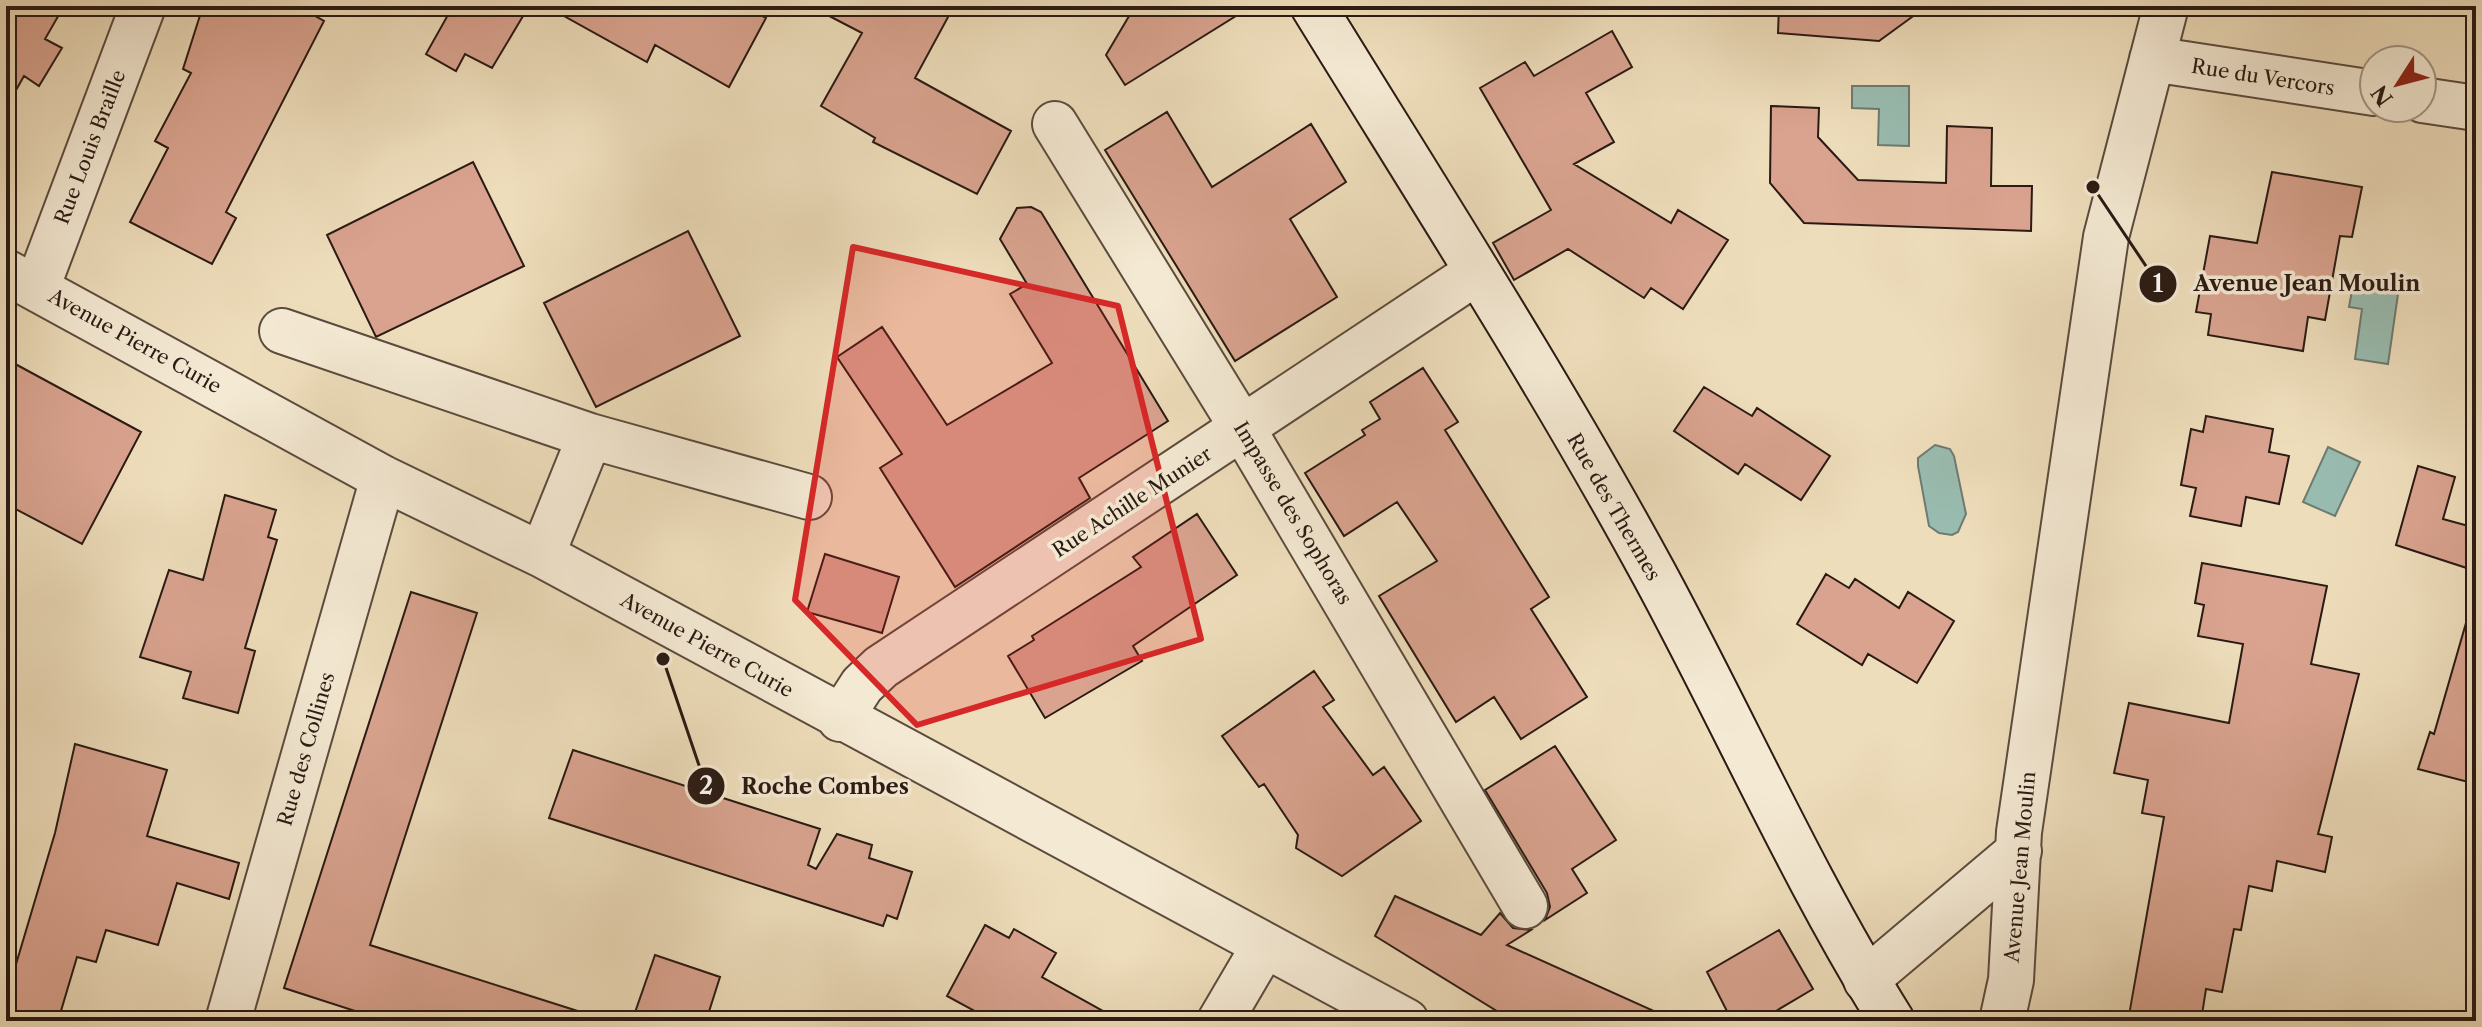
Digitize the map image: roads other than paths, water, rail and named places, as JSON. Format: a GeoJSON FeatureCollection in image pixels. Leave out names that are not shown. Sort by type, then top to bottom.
{"type":"FeatureCollection","features":[{"type":"Feature","properties":{"kind":"street","name":"Rue Louis Braille"},"geometry":{"type":"LineString","coordinates":[[21,280],[143,6]]}},
{"type":"Feature","properties":{"kind":"street","name":"Rue des Thermes"},"geometry":{"type":"LineString","coordinates":[[1313,6],[1477,272],[1653,571],[1762,786],[1866,980],[1892,1021]]}},
{"type":"Feature","properties":{"kind":"street","name":"Avenue Jean Moulin"},"geometry":{"type":"LineString","coordinates":[[2002,1021],[2011,980],[2025,788],[2106,237],[2166,6]]}},
{"type":"Feature","properties":{"kind":"street","name":"Rue du Vercors"},"geometry":{"type":"LineString","coordinates":[[2152,59],[2358,91]]}},
{"type":"Feature","properties":{"kind":"street"},"geometry":{"type":"LineString","coordinates":[[2438,102],[2476,108]]}},
{"type":"Feature","properties":{"kind":"street","name":"Impasse des Sophoras"},"geometry":{"type":"LineString","coordinates":[[1055,124],[1243,429],[1525,906]]}},
{"type":"Feature","properties":{"kind":"street","name":"Rue Achille Munier"},"geometry":{"type":"LineString","coordinates":[[840,719],[862,685],[881,667],[1477,272]]}},
{"type":"Feature","properties":{"kind":"street","name":"Avenue Pierre Curie"},"geometry":{"type":"LineString","coordinates":[[21,280],[383,478],[542,555],[840,719],[1406,1021]]}},
{"type":"Feature","properties":{"kind":"street"},"geometry":{"type":"LineString","coordinates":[[282,331],[590,436],[809,497]]}},
{"type":"Feature","properties":{"kind":"street"},"geometry":{"type":"LineString","coordinates":[[542,555],[590,436]]}},
{"type":"Feature","properties":{"kind":"street","name":"Rue des Collines"},"geometry":{"type":"LineString","coordinates":[[228,1021],[383,478]]}},
{"type":"Feature","properties":{"kind":"street"},"geometry":{"type":"LineString","coordinates":[[1866,980],[2019,851]]}},
{"type":"Feature","properties":{"kind":"street"},"geometry":{"type":"LineString","coordinates":[[1220,1021],[1264,946]]}},
{"type":"Feature","properties":{"kind":"water"},"geometry":{"type":"Polygon","coordinates":[[[1852,86],[1909,86],[1909,146],[1878,145],[1879,109],[1852,108],[1852,86]]]}},
{"type":"Feature","properties":{"kind":"water"},"geometry":{"type":"Polygon","coordinates":[[[2354,280],[2399,287],[2388,364],[2355,359],[2362,309],[2349,307],[2354,280]]]}},
{"type":"Feature","properties":{"kind":"water"},"geometry":{"type":"Polygon","coordinates":[[[1935,445],[1950,449],[1954,456],[1966,514],[1958,532],[1952,535],[1939,533],[1929,526],[1918,458],[1935,445]]]}},
{"type":"Feature","properties":{"kind":"water"},"geometry":{"type":"Polygon","coordinates":[[[2328,447],[2360,462],[2335,516],[2303,502],[2328,447]]]}},
{"type":"Feature","properties":{"kind":"place","name":"Avenue Jean Moulin"},"geometry":{"type":"Point","coordinates":[2093,187]}},
{"type":"Feature","properties":{"kind":"place","name":"Roche Combes"},"geometry":{"type":"Point","coordinates":[663,659]}}]}
